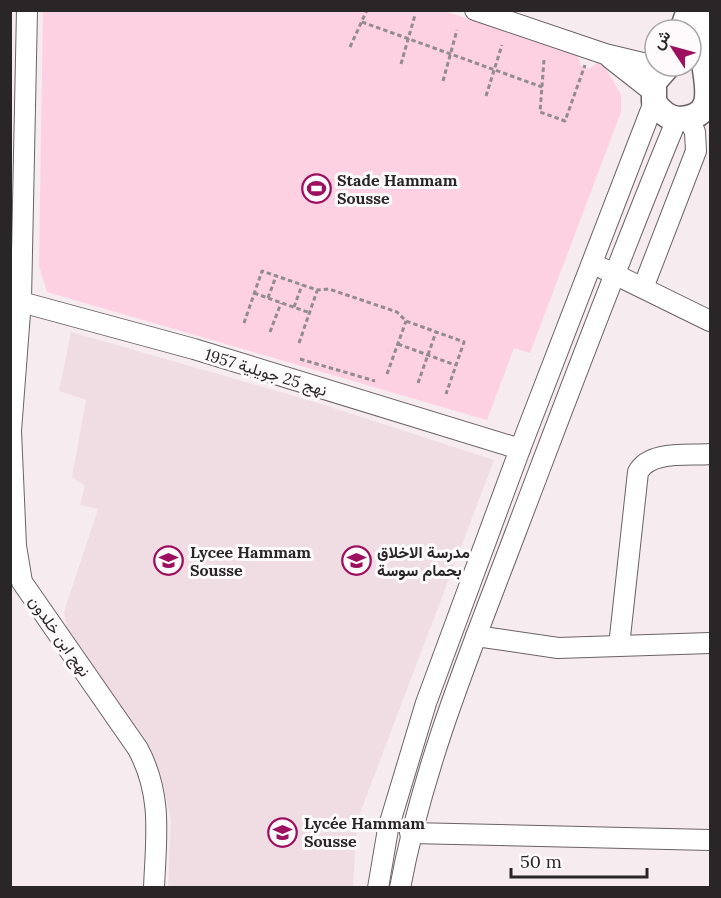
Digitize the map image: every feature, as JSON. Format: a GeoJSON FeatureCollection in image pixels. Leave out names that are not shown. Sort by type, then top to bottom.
{"type":"FeatureCollection","features":[{"type":"Feature","properties":{"kind":"main road"},"geometry":{"type":"LineString","coordinates":[[657,78],[653,96],[668,117],[692,119],[700,111],[704,82],[704,48],[711,19]]}},
{"type":"Feature","properties":{"kind":"street","name":"نهج ابن خلدون"},"geometry":{"type":"LineString","coordinates":[[27,10],[10,431],[16,583],[138,749],[150,772],[156,820],[154,888]]}},
{"type":"Feature","properties":{"kind":"street"},"geometry":{"type":"LineString","coordinates":[[475,10],[598,52],[643,62]]}},
{"type":"Feature","properties":{"kind":"street"},"geometry":{"type":"LineString","coordinates":[[378,888],[388,829],[426,704],[653,96],[598,52]]}},
{"type":"Feature","properties":{"kind":"street"},"geometry":{"type":"LineString","coordinates":[[400,888],[410,833],[450,705],[612,274],[692,119]]}},
{"type":"Feature","properties":{"kind":"street"},"geometry":{"type":"LineString","coordinates":[[643,288],[696,151],[692,119]]}},
{"type":"Feature","properties":{"kind":"street"},"geometry":{"type":"LineString","coordinates":[[591,263],[711,321]]}},
{"type":"Feature","properties":{"kind":"street","name":"نهج 25 جويلية 1957"},"geometry":{"type":"LineString","coordinates":[[16,300],[194,349],[520,449]]}},
{"type":"Feature","properties":{"kind":"street"},"geometry":{"type":"LineString","coordinates":[[620,637],[638,472],[642,465],[659,457],[711,454]]}},
{"type":"Feature","properties":{"kind":"street"},"geometry":{"type":"LineString","coordinates":[[476,636],[558,648],[711,643]]}},
{"type":"Feature","properties":{"kind":"street"},"geometry":{"type":"LineString","coordinates":[[410,833],[711,840]]}},
{"type":"Feature","properties":{"kind":"path"},"geometry":{"type":"LineString","coordinates":[[350,47],[367,10]]}},
{"type":"Feature","properties":{"kind":"path"},"geometry":{"type":"LineString","coordinates":[[401,64],[415,15]]}},
{"type":"Feature","properties":{"kind":"path"},"geometry":{"type":"LineString","coordinates":[[362,22],[542,87]]}},
{"type":"Feature","properties":{"kind":"path"},"geometry":{"type":"LineString","coordinates":[[443,81],[457,30]]}},
{"type":"Feature","properties":{"kind":"path"},"geometry":{"type":"LineString","coordinates":[[486,96],[502,45]]}},
{"type":"Feature","properties":{"kind":"path"},"geometry":{"type":"LineString","coordinates":[[544,60],[540,112],[565,121],[598,52]]}},
{"type":"Feature","properties":{"kind":"path"},"geometry":{"type":"LineString","coordinates":[[244,323],[262,271],[317,290],[329,289],[397,312],[406,321],[464,342],[446,394]]}},
{"type":"Feature","properties":{"kind":"path"},"geometry":{"type":"LineString","coordinates":[[268,298],[276,276]]}},
{"type":"Feature","properties":{"kind":"path"},"geometry":{"type":"LineString","coordinates":[[294,307],[302,285]]}},
{"type":"Feature","properties":{"kind":"path"},"geometry":{"type":"LineString","coordinates":[[299,343],[317,290]]}},
{"type":"Feature","properties":{"kind":"path"},"geometry":{"type":"LineString","coordinates":[[254,293],[309,313]]}},
{"type":"Feature","properties":{"kind":"path"},"geometry":{"type":"LineString","coordinates":[[270,332],[281,302]]}},
{"type":"Feature","properties":{"kind":"path"},"geometry":{"type":"LineString","coordinates":[[387,374],[406,321]]}},
{"type":"Feature","properties":{"kind":"path"},"geometry":{"type":"LineString","coordinates":[[418,383],[436,332]]}},
{"type":"Feature","properties":{"kind":"path"},"geometry":{"type":"LineString","coordinates":[[398,344],[456,365]]}},
{"type":"Feature","properties":{"kind":"path"},"geometry":{"type":"LineString","coordinates":[[300,359],[375,381]]}},
{"type":"Feature","properties":{"kind":"shaded area","name":"Stade Hammam Sousse"},"geometry":{"type":"Polygon","coordinates":[[[43,11],[445,11],[578,56],[581,66],[589,69],[597,63],[604,65],[621,95],[621,112],[530,353],[514,348],[487,420],[47,292],[39,266],[43,11]]]}},
{"type":"Feature","properties":{"kind":"shaded area","name":"Lycee Hammam Sousse"},"geometry":{"type":"Polygon","coordinates":[[[71,332],[315,402],[494,460],[357,821],[353,887],[168,887],[171,820],[161,775],[146,743],[68,636],[64,612],[98,509],[80,505],[85,486],[72,477],[86,400],[59,391],[71,332]]]}},
{"type":"Feature","properties":{"kind":"place","name":"Stade Hammam Sousse"},"geometry":{"type":"Point","coordinates":[316,189]}},
{"type":"Feature","properties":{"kind":"place","name":"Lycee Hammam Sousse"},"geometry":{"type":"Point","coordinates":[169,561]}},
{"type":"Feature","properties":{"kind":"place","name":"مدرسة الاخلاق بحمام سوسة"},"geometry":{"type":"Point","coordinates":[356,561]}},
{"type":"Feature","properties":{"kind":"place","name":"Lycée Hammam Sousse"},"geometry":{"type":"Point","coordinates":[283,832]}}]}
